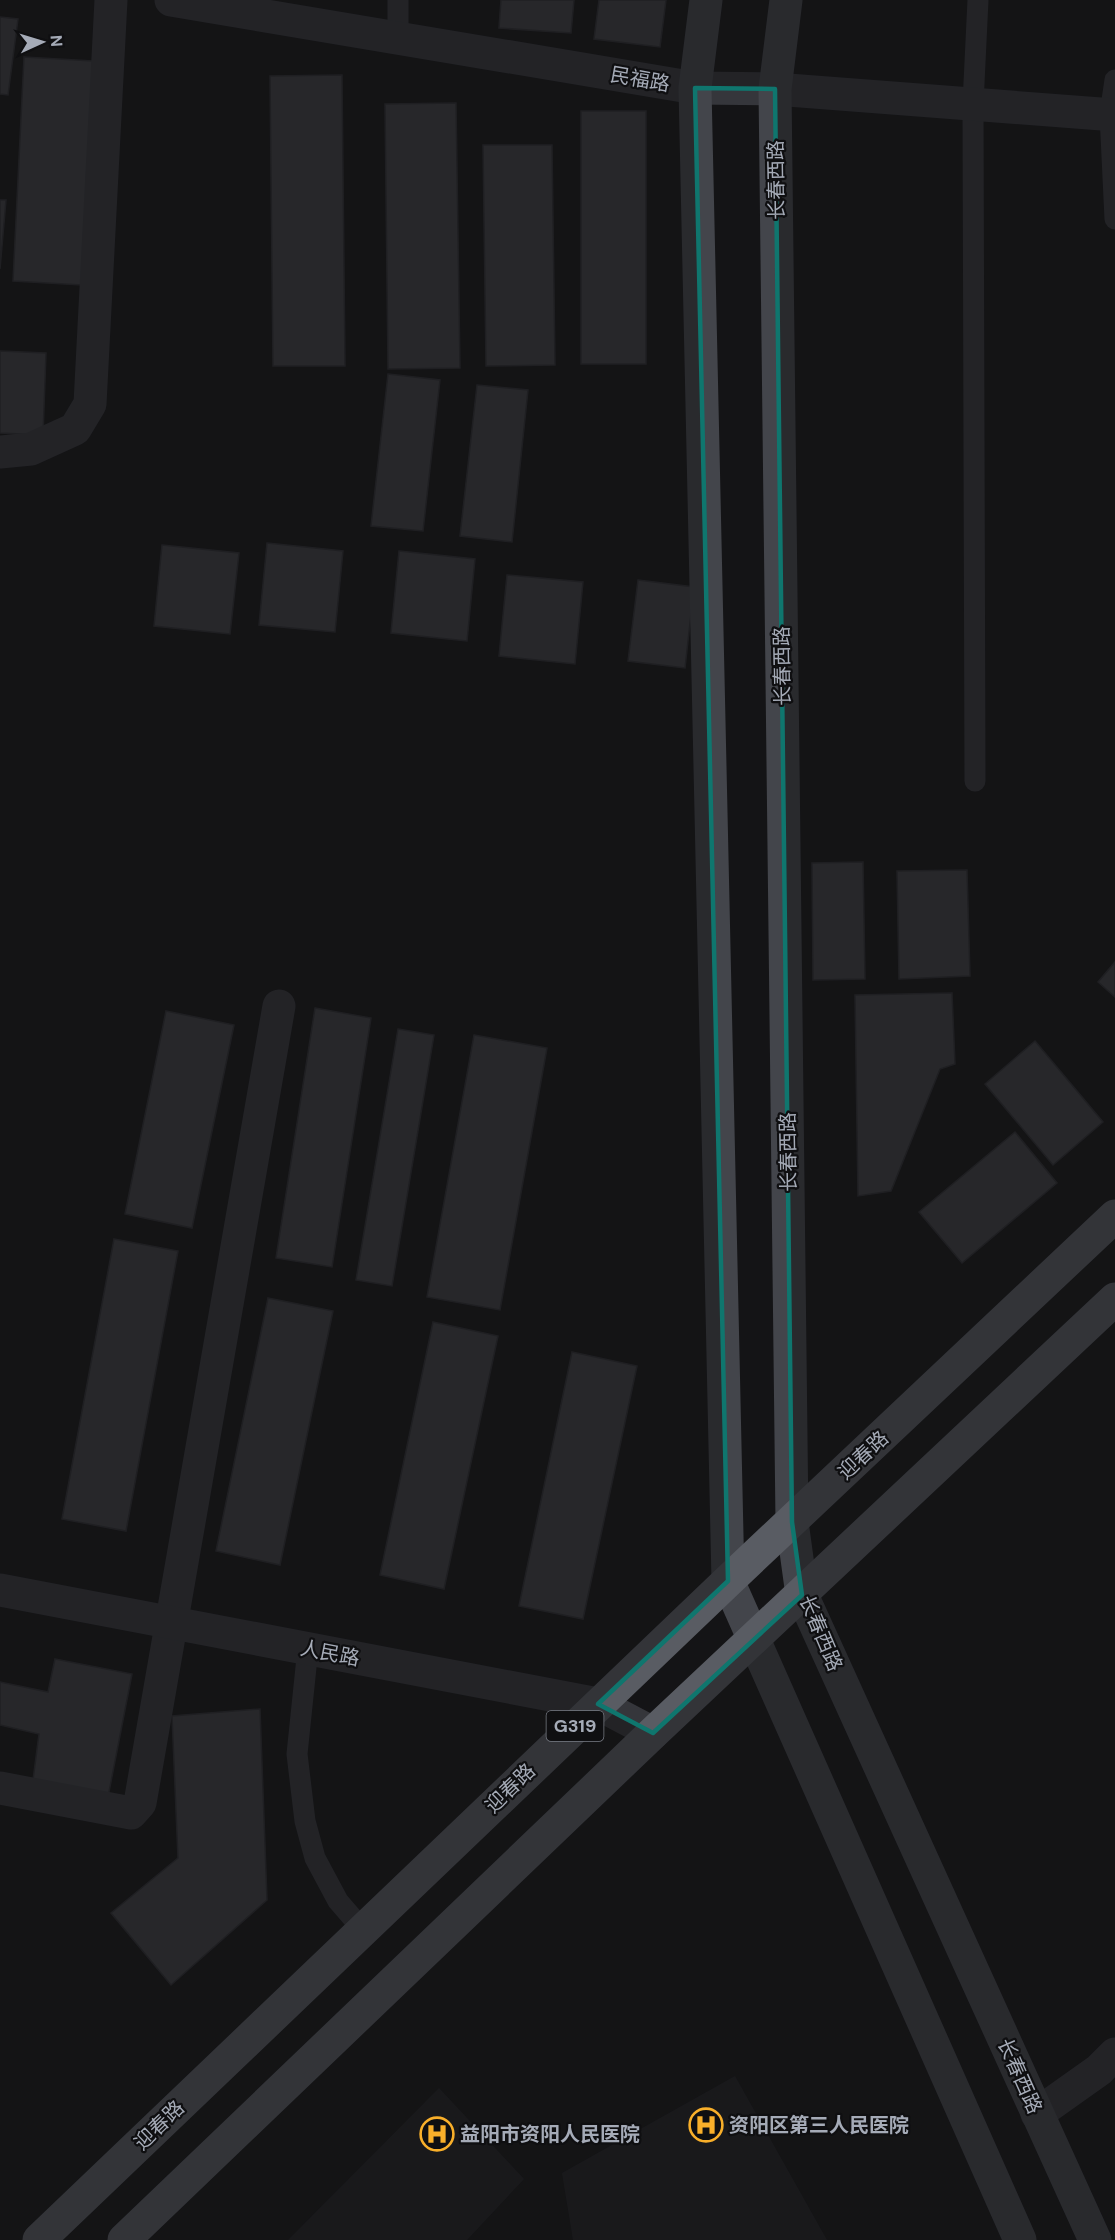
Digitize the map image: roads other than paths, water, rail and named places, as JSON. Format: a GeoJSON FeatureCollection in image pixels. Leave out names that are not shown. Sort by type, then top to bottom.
{"type":"FeatureCollection","features":[{"type":"Feature","properties":{"kind":"highway","name":"迎春路"},"geometry":{"type":"LineString","coordinates":[[39,2240],[598,1704],[1115,1216]]}},
{"type":"Feature","properties":{"kind":"highway","name":"G319"},"geometry":{"type":"LineString","coordinates":[[124,2240],[654,1733],[1115,1299]]}},
{"type":"Feature","properties":{"kind":"main road"},"geometry":{"type":"LineString","coordinates":[[706,0],[695,88],[728,1581],[752,1640],[1020,2240]]}},
{"type":"Feature","properties":{"kind":"main road","name":"长春西路"},"geometry":{"type":"LineString","coordinates":[[786,0],[775,89],[792,1522],[802,1594],[1095,2240]]}},
{"type":"Feature","properties":{"kind":"street"},"geometry":{"type":"LineString","coordinates":[[0,452],[31,449],[75,429],[90,404],[111,0]]}},
{"type":"Feature","properties":{"kind":"street","name":"民福路"},"geometry":{"type":"LineString","coordinates":[[171,0],[695,88],[775,89],[1112,114]]}},
{"type":"Feature","properties":{"kind":"street"},"geometry":{"type":"LineString","coordinates":[[0,1788],[131,1813],[140,1803],[279,1006]]}},
{"type":"Feature","properties":{"kind":"street","name":"人民路"},"geometry":{"type":"LineString","coordinates":[[0,1590],[598,1704],[654,1733]]}},
{"type":"Feature","properties":{"kind":"street"},"geometry":{"type":"LineString","coordinates":[[1037,2114],[1099,2070],[1115,2054]]}},
{"type":"Feature","properties":{"kind":"lane"},"geometry":{"type":"LineString","coordinates":[[398,0],[398,38]]}},
{"type":"Feature","properties":{"kind":"lane"},"geometry":{"type":"LineString","coordinates":[[975,781],[973,104],[978,0]]}},
{"type":"Feature","properties":{"kind":"lane"},"geometry":{"type":"LineString","coordinates":[[1115,80],[1112,114],[1115,219]]}},
{"type":"Feature","properties":{"kind":"lane"},"geometry":{"type":"LineString","coordinates":[[308,1648],[297,1754],[306,1821],[315,1858],[338,1901],[363,1930]]}},
{"type":"Feature","properties":{"kind":"place","name":"资阳区第三人民医院"},"geometry":{"type":"Point","coordinates":[706,2125]}},
{"type":"Feature","properties":{"kind":"place","name":"益阳市资阳人民医院"},"geometry":{"type":"Point","coordinates":[437,2134]}}]}
